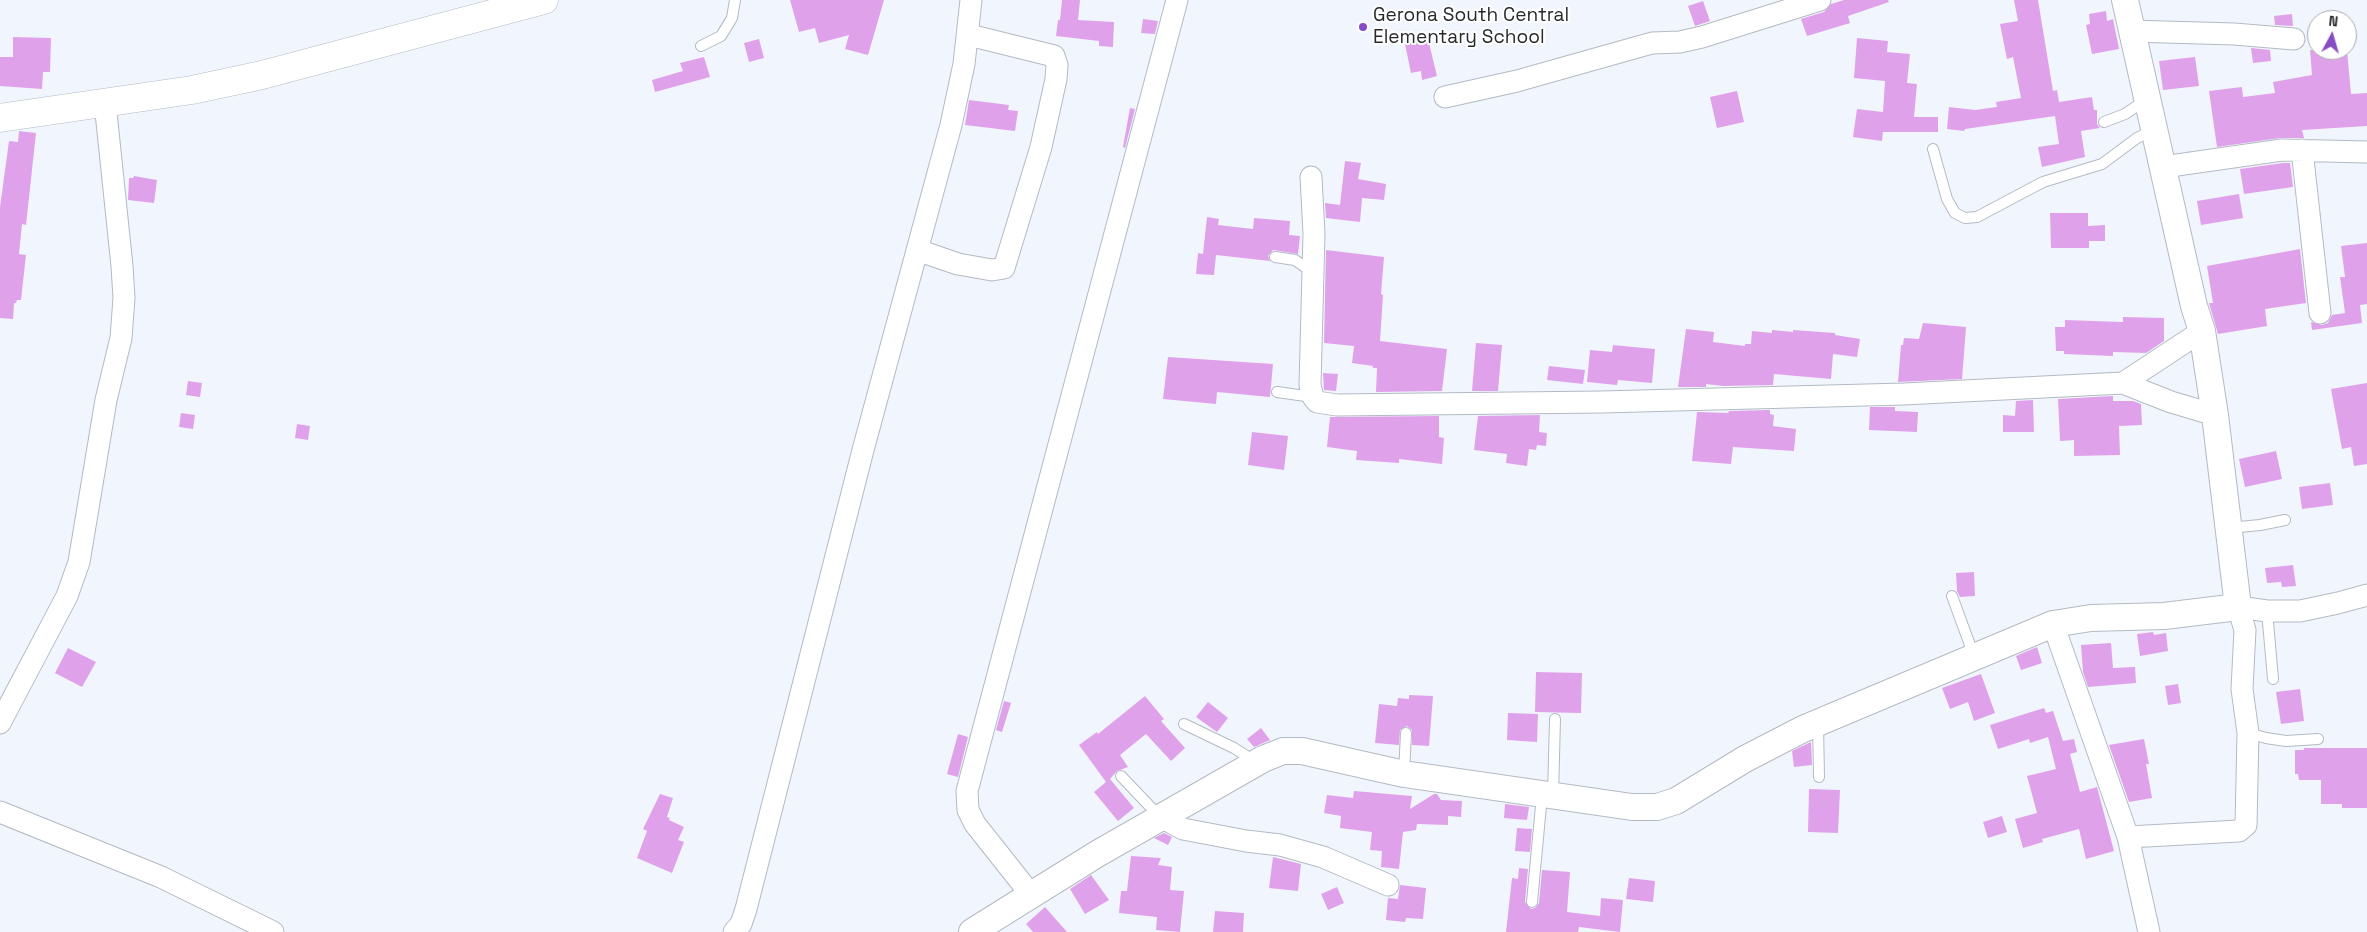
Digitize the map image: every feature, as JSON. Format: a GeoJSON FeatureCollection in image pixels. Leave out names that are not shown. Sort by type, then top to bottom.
{"type":"FeatureCollection","features":[{"type":"Feature","properties":{"kind":"main road"},"geometry":{"type":"LineString","coordinates":[[0,118],[192,90],[262,75],[544,0]]}},
{"type":"Feature","properties":{"kind":"street"},"geometry":{"type":"LineString","coordinates":[[734,932],[741,924],[746,910],[858,469],[950,125],[969,35],[971,0]]}},
{"type":"Feature","properties":{"kind":"street"},"geometry":{"type":"LineString","coordinates":[[1032,896],[974,824],[968,810],[967,791],[1177,0]]}},
{"type":"Feature","properties":{"kind":"street"},"geometry":{"type":"LineString","coordinates":[[1445,97],[1517,81],[1652,43],[1688,40],[1820,0]]}},
{"type":"Feature","properties":{"kind":"street"},"geometry":{"type":"LineString","coordinates":[[2125,0],[2146,100],[2194,306],[2202,332],[2215,415],[2238,607],[2245,630],[2242,689],[2248,733],[2246,825],[2244,828],[2239,831],[2128,838]]}},
{"type":"Feature","properties":{"kind":"street"},"geometry":{"type":"LineString","coordinates":[[2131,32],[2234,34],[2294,39]]}},
{"type":"Feature","properties":{"kind":"street"},"geometry":{"type":"LineString","coordinates":[[917,250],[958,264],[992,270],[1004,268],[1041,147],[1056,79],[1057,65],[1054,56],[969,35]]}},
{"type":"Feature","properties":{"kind":"street"},"geometry":{"type":"LineString","coordinates":[[0,723],[67,596],[79,562],[106,400],[121,338],[124,298],[122,266],[105,103]]}},
{"type":"Feature","properties":{"kind":"street"},"geometry":{"type":"LineString","coordinates":[[2163,167],[2254,153],[2302,150],[2367,152]]}},
{"type":"Feature","properties":{"kind":"street"},"geometry":{"type":"LineString","coordinates":[[2302,150],[2320,313]]}},
{"type":"Feature","properties":{"kind":"street"},"geometry":{"type":"LineString","coordinates":[[1311,177],[1314,234],[1310,385],[1313,397],[1317,402],[1337,405],[1602,402],[1904,394],[2123,383],[2172,402],[2215,415]]}},
{"type":"Feature","properties":{"kind":"street"},"geometry":{"type":"LineString","coordinates":[[2123,383],[2202,332]]}},
{"type":"Feature","properties":{"kind":"street"},"geometry":{"type":"LineString","coordinates":[[972,932],[1097,854],[1257,762],[1283,751],[1302,751],[1404,774],[1632,807],[1656,807],[1676,801],[1745,759],[1818,723],[2053,624],[2091,618],[2164,616],[2238,607],[2267,611],[2300,611],[2338,604],[2367,595]]}},
{"type":"Feature","properties":{"kind":"street"},"geometry":{"type":"LineString","coordinates":[[2053,624],[2128,838],[2149,932]]}},
{"type":"Feature","properties":{"kind":"street"},"geometry":{"type":"LineString","coordinates":[[0,812],[160,877],[273,932]]}},
{"type":"Feature","properties":{"kind":"street"},"geometry":{"type":"LineString","coordinates":[[1161,817],[1183,829],[1246,841],[1280,845],[1323,857],[1388,885]]}},
{"type":"Feature","properties":{"kind":"lane"},"geometry":{"type":"LineString","coordinates":[[701,46],[721,36],[732,18],[735,0]]}},
{"type":"Feature","properties":{"kind":"lane"},"geometry":{"type":"LineString","coordinates":[[2104,122],[2125,114],[2146,100]]}},
{"type":"Feature","properties":{"kind":"lane"},"geometry":{"type":"LineString","coordinates":[[1933,149],[1946,199],[1955,213],[1965,218],[1977,217],[2043,182],[2102,164],[2137,138],[2154,129]]}},
{"type":"Feature","properties":{"kind":"lane"},"geometry":{"type":"LineString","coordinates":[[1275,257],[1295,260],[1313,272]]}},
{"type":"Feature","properties":{"kind":"lane"},"geometry":{"type":"LineString","coordinates":[[1277,392],[1313,397]]}},
{"type":"Feature","properties":{"kind":"lane"},"geometry":{"type":"LineString","coordinates":[[2228,529],[2285,520]]}},
{"type":"Feature","properties":{"kind":"lane"},"geometry":{"type":"LineString","coordinates":[[1952,596],[1974,657]]}},
{"type":"Feature","properties":{"kind":"lane"},"geometry":{"type":"LineString","coordinates":[[2267,611],[2267,634],[2273,679]]}},
{"type":"Feature","properties":{"kind":"lane"},"geometry":{"type":"LineString","coordinates":[[1532,902],[1547,795],[1555,719]]}},
{"type":"Feature","properties":{"kind":"lane"},"geometry":{"type":"LineString","coordinates":[[1818,723],[1819,777]]}},
{"type":"Feature","properties":{"kind":"lane"},"geometry":{"type":"LineString","coordinates":[[1184,724],[1227,744],[1257,762]]}},
{"type":"Feature","properties":{"kind":"lane"},"geometry":{"type":"LineString","coordinates":[[1404,774],[1406,733]]}},
{"type":"Feature","properties":{"kind":"lane"},"geometry":{"type":"LineString","coordinates":[[2248,733],[2286,741],[2318,739]]}},
{"type":"Feature","properties":{"kind":"lane"},"geometry":{"type":"LineString","coordinates":[[1121,776],[1161,817]]}},
{"type":"Feature","properties":{"kind":"building"},"geometry":{"type":"Polygon","coordinates":[[[790,0],[884,0],[868,55],[845,49],[849,35],[819,43],[815,28],[799,32],[790,0]]]}},
{"type":"Feature","properties":{"kind":"building"},"geometry":{"type":"Polygon","coordinates":[[[1062,0],[1080,0],[1078,20],[1114,22],[1113,47],[1099,46],[1099,41],[1056,36],[1062,0]]]}},
{"type":"Feature","properties":{"kind":"building"},"geometry":{"type":"Polygon","coordinates":[[[1844,0],[1888,0],[1889,2],[1848,16],[1850,23],[1807,36],[1801,19],[1824,12],[1831,4],[1844,0]]]}},
{"type":"Feature","properties":{"kind":"building"},"geometry":{"type":"Polygon","coordinates":[[[2014,0],[2038,0],[2053,91],[2057,90],[2059,102],[2092,97],[2094,110],[2097,110],[2097,124],[2100,128],[2081,131],[2085,157],[2042,167],[2038,147],[2059,144],[2055,116],[1965,129],[1964,131],[1947,129],[1949,107],[1975,110],[1997,107],[1996,102],[2021,98],[2013,57],[2007,59],[2000,24],[2018,21],[2014,0]]]}},
{"type":"Feature","properties":{"kind":"building"},"geometry":{"type":"Polygon","coordinates":[[[1703,1],[1710,21],[1695,26],[1688,6],[1703,1]]]}},
{"type":"Feature","properties":{"kind":"building"},"geometry":{"type":"Polygon","coordinates":[[[2106,11],[2107,21],[2113,19],[2119,49],[2092,54],[2086,25],[2090,24],[2089,14],[2106,11]]]}},
{"type":"Feature","properties":{"kind":"building"},"geometry":{"type":"Polygon","coordinates":[[[2292,14],[2293,26],[2275,25],[2274,16],[2292,14]]]}},
{"type":"Feature","properties":{"kind":"building"},"geometry":{"type":"Polygon","coordinates":[[[1143,19],[1158,21],[1155,34],[1141,33],[1143,19]]]}},
{"type":"Feature","properties":{"kind":"building"},"geometry":{"type":"Polygon","coordinates":[[[13,37],[51,38],[50,72],[43,72],[42,89],[0,86],[0,57],[13,57],[13,37]]]}},
{"type":"Feature","properties":{"kind":"building"},"geometry":{"type":"Polygon","coordinates":[[[1857,38],[1888,41],[1887,52],[1910,54],[1907,83],[1917,84],[1914,117],[1938,117],[1938,132],[1883,132],[1882,141],[1853,137],[1857,109],[1883,112],[1885,81],[1854,78],[1857,38]]]}},
{"type":"Feature","properties":{"kind":"building"},"geometry":{"type":"Polygon","coordinates":[[[759,39],[764,58],[749,62],[744,43],[759,39]]]}},
{"type":"Feature","properties":{"kind":"building"},"geometry":{"type":"Polygon","coordinates":[[[1428,39],[1437,76],[1422,80],[1421,71],[1411,73],[1405,44],[1428,39]]]}},
{"type":"Feature","properties":{"kind":"building"},"geometry":{"type":"Polygon","coordinates":[[[2251,48],[2270,50],[2271,61],[2253,63],[2251,48]]]}},
{"type":"Feature","properties":{"kind":"building"},"geometry":{"type":"Polygon","coordinates":[[[704,57],[710,77],[655,92],[652,80],[683,71],[680,63],[704,57]]]}},
{"type":"Feature","properties":{"kind":"building"},"geometry":{"type":"Polygon","coordinates":[[[2195,57],[2199,86],[2163,90],[2159,61],[2195,57]]]}},
{"type":"Feature","properties":{"kind":"building"},"geometry":{"type":"Polygon","coordinates":[[[2311,60],[2348,60],[2351,94],[2367,93],[2367,126],[2302,130],[2304,138],[2280,138],[2217,147],[2209,91],[2242,87],[2243,97],[2275,93],[2273,82],[2312,75],[2311,60]]]}},
{"type":"Feature","properties":{"kind":"building"},"geometry":{"type":"Polygon","coordinates":[[[1737,91],[1744,122],[1717,128],[1710,97],[1737,91]]]}},
{"type":"Feature","properties":{"kind":"building"},"geometry":{"type":"Polygon","coordinates":[[[969,100],[1009,105],[1008,110],[1018,111],[1015,131],[965,125],[969,100]]]}},
{"type":"Feature","properties":{"kind":"building"},"geometry":{"type":"Polygon","coordinates":[[[1130,108],[1135,109],[1125,148],[1123,147],[1130,108]]]}},
{"type":"Feature","properties":{"kind":"building"},"geometry":{"type":"Polygon","coordinates":[[[19,131],[36,133],[26,225],[22,224],[19,254],[26,255],[21,300],[17,300],[14,303],[13,319],[0,318],[0,207],[9,141],[18,142],[19,131]]]}},
{"type":"Feature","properties":{"kind":"building"},"geometry":{"type":"Polygon","coordinates":[[[1345,161],[1361,163],[1358,179],[1386,184],[1384,200],[1362,198],[1360,222],[1326,218],[1325,203],[1340,205],[1345,161]]]}},
{"type":"Feature","properties":{"kind":"building"},"geometry":{"type":"Polygon","coordinates":[[[2290,163],[2293,187],[2244,194],[2240,169],[2290,163]]]}},
{"type":"Feature","properties":{"kind":"building"},"geometry":{"type":"Polygon","coordinates":[[[134,176],[157,180],[154,203],[128,200],[129,178],[134,176]]]}},
{"type":"Feature","properties":{"kind":"building"},"geometry":{"type":"Polygon","coordinates":[[[2239,194],[2243,218],[2201,225],[2197,201],[2239,194]]]}},
{"type":"Feature","properties":{"kind":"building"},"geometry":{"type":"Polygon","coordinates":[[[2050,213],[2088,213],[2088,226],[2105,225],[2105,241],[2089,241],[2089,248],[2051,248],[2050,213]]]}},
{"type":"Feature","properties":{"kind":"building"},"geometry":{"type":"Polygon","coordinates":[[[1207,217],[1219,219],[1218,225],[1253,229],[1254,218],[1290,221],[1289,235],[1300,236],[1298,254],[1273,250],[1268,256],[1270,261],[1216,255],[1214,275],[1196,274],[1198,253],[1203,254],[1207,217]]]}},
{"type":"Feature","properties":{"kind":"building"},"geometry":{"type":"Polygon","coordinates":[[[2367,243],[2367,304],[2360,305],[2362,323],[2312,330],[2311,322],[2322,325],[2328,323],[2332,315],[2345,313],[2340,277],[2345,277],[2341,246],[2367,243]]]}},
{"type":"Feature","properties":{"kind":"building"},"geometry":{"type":"Polygon","coordinates":[[[2300,249],[2306,303],[2265,309],[2267,326],[2218,334],[2209,303],[2213,303],[2207,266],[2300,249]]]}},
{"type":"Feature","properties":{"kind":"building"},"geometry":{"type":"Polygon","coordinates":[[[1326,250],[1384,257],[1380,341],[1447,349],[1442,391],[1376,392],[1377,368],[1352,363],[1354,346],[1324,343],[1326,250]]]}},
{"type":"Feature","properties":{"kind":"building"},"geometry":{"type":"Polygon","coordinates":[[[2123,317],[2164,318],[2164,341],[2146,353],[2113,352],[2113,356],[2064,354],[2064,351],[2056,351],[2055,327],[2065,327],[2065,320],[2123,322],[2123,317]]]}},
{"type":"Feature","properties":{"kind":"building"},"geometry":{"type":"Polygon","coordinates":[[[1923,323],[1966,327],[1962,379],[1898,382],[1901,345],[1903,345],[1904,338],[1919,339],[1923,323]]]}},
{"type":"Feature","properties":{"kind":"building"},"geometry":{"type":"Polygon","coordinates":[[[1686,329],[1714,332],[1713,342],[1745,346],[1745,344],[1751,344],[1752,331],[1772,333],[1772,330],[1793,332],[1793,330],[1835,333],[1835,335],[1860,339],[1857,357],[1833,354],[1831,379],[1774,374],[1773,385],[1723,386],[1706,384],[1706,387],[1678,387],[1686,329]]]}},
{"type":"Feature","properties":{"kind":"building"},"geometry":{"type":"Polygon","coordinates":[[[1476,343],[1502,345],[1498,391],[1472,391],[1476,343]]]}},
{"type":"Feature","properties":{"kind":"building"},"geometry":{"type":"Polygon","coordinates":[[[1613,345],[1655,349],[1652,383],[1618,380],[1617,385],[1587,382],[1590,350],[1612,352],[1613,345]]]}},
{"type":"Feature","properties":{"kind":"building"},"geometry":{"type":"Polygon","coordinates":[[[1168,357],[1273,364],[1270,397],[1217,392],[1216,404],[1163,399],[1168,357]]]}},
{"type":"Feature","properties":{"kind":"building"},"geometry":{"type":"Polygon","coordinates":[[[1549,366],[1585,370],[1583,384],[1547,380],[1549,366]]]}},
{"type":"Feature","properties":{"kind":"building"},"geometry":{"type":"Polygon","coordinates":[[[1323,373],[1338,374],[1336,391],[1324,390],[1323,373]]]}},
{"type":"Feature","properties":{"kind":"building"},"geometry":{"type":"Polygon","coordinates":[[[188,381],[202,383],[200,397],[186,395],[188,381]]]}},
{"type":"Feature","properties":{"kind":"building"},"geometry":{"type":"Polygon","coordinates":[[[2367,383],[2367,464],[2354,466],[2351,447],[2342,449],[2331,389],[2367,383]]]}},
{"type":"Feature","properties":{"kind":"building"},"geometry":{"type":"Polygon","coordinates":[[[2113,396],[2113,401],[2133,401],[2141,404],[2142,425],[2119,426],[2120,455],[2074,456],[2074,440],[2060,441],[2058,399],[2113,396]]]}},
{"type":"Feature","properties":{"kind":"building"},"geometry":{"type":"Polygon","coordinates":[[[2033,400],[2034,432],[2003,432],[2003,415],[2015,416],[2016,401],[2033,400]]]}},
{"type":"Feature","properties":{"kind":"building"},"geometry":{"type":"Polygon","coordinates":[[[1870,407],[1895,407],[1895,411],[1918,412],[1917,432],[1869,430],[1870,407]]]}},
{"type":"Feature","properties":{"kind":"building"},"geometry":{"type":"Polygon","coordinates":[[[1770,410],[1770,414],[1774,415],[1773,426],[1796,429],[1794,451],[1733,447],[1731,464],[1692,461],[1697,412],[1728,413],[1729,411],[1770,410]]]}},
{"type":"Feature","properties":{"kind":"building"},"geometry":{"type":"Polygon","coordinates":[[[181,413],[195,415],[193,429],[179,427],[181,413]]]}},
{"type":"Feature","properties":{"kind":"building"},"geometry":{"type":"Polygon","coordinates":[[[1540,415],[1539,432],[1547,433],[1546,446],[1537,445],[1536,450],[1529,449],[1527,466],[1506,463],[1507,454],[1474,450],[1478,416],[1540,415]]]}},
{"type":"Feature","properties":{"kind":"building"},"geometry":{"type":"Polygon","coordinates":[[[1439,416],[1439,437],[1444,438],[1442,464],[1399,459],[1399,463],[1356,460],[1357,451],[1327,447],[1330,417],[1439,416]]]}},
{"type":"Feature","properties":{"kind":"building"},"geometry":{"type":"Polygon","coordinates":[[[297,424],[310,426],[308,440],[295,438],[297,424]]]}},
{"type":"Feature","properties":{"kind":"building"},"geometry":{"type":"Polygon","coordinates":[[[1252,432],[1288,436],[1284,470],[1248,465],[1252,432]]]}},
{"type":"Feature","properties":{"kind":"building"},"geometry":{"type":"Polygon","coordinates":[[[2276,451],[2282,479],[2245,487],[2239,459],[2276,451]]]}},
{"type":"Feature","properties":{"kind":"building"},"geometry":{"type":"Polygon","coordinates":[[[2330,483],[2333,505],[2302,509],[2299,487],[2330,483]]]}},
{"type":"Feature","properties":{"kind":"building"},"geometry":{"type":"Polygon","coordinates":[[[2293,565],[2296,586],[2282,587],[2281,582],[2267,583],[2265,568],[2293,565]]]}},
{"type":"Feature","properties":{"kind":"building"},"geometry":{"type":"Polygon","coordinates":[[[1974,572],[1975,596],[1960,597],[1957,591],[1956,573],[1974,572]]]}},
{"type":"Feature","properties":{"kind":"building"},"geometry":{"type":"Polygon","coordinates":[[[2153,632],[2154,635],[2166,633],[2168,651],[2140,656],[2137,634],[2153,632]]]}},
{"type":"Feature","properties":{"kind":"building"},"geometry":{"type":"Polygon","coordinates":[[[2111,643],[2113,668],[2135,667],[2136,683],[2088,687],[2083,672],[2081,645],[2111,643]]]}},
{"type":"Feature","properties":{"kind":"building"},"geometry":{"type":"Polygon","coordinates":[[[2037,647],[2042,663],[2021,670],[2016,656],[2037,647]]]}},
{"type":"Feature","properties":{"kind":"building"},"geometry":{"type":"Polygon","coordinates":[[[68,648],[96,662],[82,687],[55,673],[68,648]]]}},
{"type":"Feature","properties":{"kind":"building"},"geometry":{"type":"Polygon","coordinates":[[[1536,672],[1582,673],[1581,713],[1535,712],[1536,672]]]}},
{"type":"Feature","properties":{"kind":"building"},"geometry":{"type":"Polygon","coordinates":[[[1981,674],[1995,713],[1974,721],[1968,702],[1950,709],[1942,688],[1981,674]]]}},
{"type":"Feature","properties":{"kind":"building"},"geometry":{"type":"Polygon","coordinates":[[[2178,684],[2181,703],[2168,705],[2165,686],[2178,684]]]}},
{"type":"Feature","properties":{"kind":"building"},"geometry":{"type":"Polygon","coordinates":[[[2300,689],[2304,721],[2281,724],[2276,692],[2300,689]]]}},
{"type":"Feature","properties":{"kind":"building"},"geometry":{"type":"Polygon","coordinates":[[[1409,695],[1433,696],[1429,746],[1412,745],[1412,730],[1407,726],[1400,730],[1399,745],[1375,743],[1379,704],[1397,706],[1398,698],[1409,699],[1409,695]]]}},
{"type":"Feature","properties":{"kind":"building"},"geometry":{"type":"Polygon","coordinates":[[[1145,696],[1164,719],[1161,721],[1185,748],[1171,761],[1146,734],[1120,755],[1128,767],[1117,771],[1110,779],[1134,808],[1118,821],[1094,792],[1106,782],[1079,745],[1097,732],[1098,734],[1145,696]]]}},
{"type":"Feature","properties":{"kind":"building"},"geometry":{"type":"Polygon","coordinates":[[[1004,701],[1011,703],[1002,732],[996,730],[1004,701]]]}},
{"type":"Feature","properties":{"kind":"building"},"geometry":{"type":"Polygon","coordinates":[[[1208,702],[1228,718],[1217,732],[1196,717],[1208,702]]]}},
{"type":"Feature","properties":{"kind":"building"},"geometry":{"type":"Polygon","coordinates":[[[2044,708],[2046,713],[2053,711],[2063,741],[2074,739],[2077,752],[2070,754],[2080,792],[2097,787],[2114,851],[2086,859],[2079,829],[2042,839],[2043,842],[2023,848],[2015,819],[2037,813],[2027,776],[2056,769],[2048,737],[2030,743],[2029,739],[1998,749],[1990,725],[2044,708]]]}},
{"type":"Feature","properties":{"kind":"building"},"geometry":{"type":"Polygon","coordinates":[[[1508,713],[1538,714],[1537,742],[1507,740],[1508,713]]]}},
{"type":"Feature","properties":{"kind":"building"},"geometry":{"type":"Polygon","coordinates":[[[1261,728],[1270,740],[1254,747],[1247,739],[1261,728]]]}},
{"type":"Feature","properties":{"kind":"building"},"geometry":{"type":"Polygon","coordinates":[[[958,734],[968,737],[958,777],[947,774],[958,734]]]}},
{"type":"Feature","properties":{"kind":"building"},"geometry":{"type":"Polygon","coordinates":[[[2144,739],[2149,764],[2146,764],[2152,798],[2129,802],[2109,745],[2144,739]]]}},
{"type":"Feature","properties":{"kind":"building"},"geometry":{"type":"Polygon","coordinates":[[[1811,742],[1812,765],[1794,767],[1792,751],[1811,742]]]}},
{"type":"Feature","properties":{"kind":"building"},"geometry":{"type":"Polygon","coordinates":[[[2304,748],[2367,748],[2367,808],[2342,808],[2342,804],[2321,804],[2321,780],[2299,780],[2298,774],[2295,774],[2295,750],[2304,750],[2304,748]]]}},
{"type":"Feature","properties":{"kind":"building"},"geometry":{"type":"Polygon","coordinates":[[[1809,789],[1840,790],[1838,833],[1808,832],[1809,789]]]}},
{"type":"Feature","properties":{"kind":"building"},"geometry":{"type":"Polygon","coordinates":[[[1354,791],[1412,796],[1410,809],[1437,794],[1441,800],[1462,801],[1461,817],[1448,816],[1448,825],[1417,824],[1416,830],[1403,832],[1399,869],[1381,867],[1382,851],[1370,850],[1372,832],[1340,828],[1341,816],[1324,813],[1327,795],[1353,798],[1354,791]]]}},
{"type":"Feature","properties":{"kind":"building"},"geometry":{"type":"Polygon","coordinates":[[[660,794],[673,798],[667,817],[670,818],[669,820],[684,827],[678,840],[684,842],[672,873],[637,858],[647,831],[643,829],[660,794]]]}},
{"type":"Feature","properties":{"kind":"building"},"geometry":{"type":"Polygon","coordinates":[[[1505,804],[1529,807],[1527,820],[1504,818],[1505,804]]]}},
{"type":"Feature","properties":{"kind":"building"},"geometry":{"type":"Polygon","coordinates":[[[2002,816],[2007,832],[1988,838],[1983,822],[2002,816]]]}},
{"type":"Feature","properties":{"kind":"building"},"geometry":{"type":"Polygon","coordinates":[[[1517,828],[1532,829],[1530,852],[1515,851],[1517,828]]]}},
{"type":"Feature","properties":{"kind":"building"},"geometry":{"type":"Polygon","coordinates":[[[1164,833],[1172,837],[1168,845],[1154,838],[1164,833]]]}},
{"type":"Feature","properties":{"kind":"building"},"geometry":{"type":"Polygon","coordinates":[[[1131,856],[1161,858],[1158,865],[1172,867],[1170,890],[1184,891],[1180,932],[1156,930],[1157,917],[1119,913],[1121,891],[1127,891],[1131,856]]]}},
{"type":"Feature","properties":{"kind":"building"},"geometry":{"type":"Polygon","coordinates":[[[1273,857],[1301,864],[1298,891],[1269,888],[1273,857]]]}},
{"type":"Feature","properties":{"kind":"building"},"geometry":{"type":"Polygon","coordinates":[[[1519,868],[1528,869],[1525,902],[1531,909],[1535,908],[1539,903],[1542,870],[1570,872],[1567,912],[1600,916],[1601,898],[1623,900],[1620,932],[1579,927],[1578,932],[1506,932],[1512,878],[1518,879],[1519,868]]]}},
{"type":"Feature","properties":{"kind":"building"},"geometry":{"type":"Polygon","coordinates":[[[1091,875],[1109,900],[1085,914],[1070,889],[1091,875]]]}},
{"type":"Feature","properties":{"kind":"building"},"geometry":{"type":"Polygon","coordinates":[[[1629,878],[1655,881],[1653,902],[1626,899],[1629,878]]]}},
{"type":"Feature","properties":{"kind":"building"},"geometry":{"type":"Polygon","coordinates":[[[1400,885],[1426,888],[1423,919],[1406,918],[1405,922],[1386,920],[1388,898],[1398,899],[1400,885]]]}},
{"type":"Feature","properties":{"kind":"building"},"geometry":{"type":"Polygon","coordinates":[[[1337,887],[1344,903],[1328,910],[1321,894],[1337,887]]]}},
{"type":"Feature","properties":{"kind":"building"},"geometry":{"type":"Polygon","coordinates":[[[1045,907],[1067,932],[1033,932],[1026,924],[1045,907]]]}},
{"type":"Feature","properties":{"kind":"building"},"geometry":{"type":"Polygon","coordinates":[[[1215,911],[1244,913],[1243,932],[1213,932],[1215,911]]]}},
{"type":"Feature","properties":{"kind":"place","name":"Gerona South Central Elementary School"},"geometry":{"type":"Point","coordinates":[1363,27]}}]}
